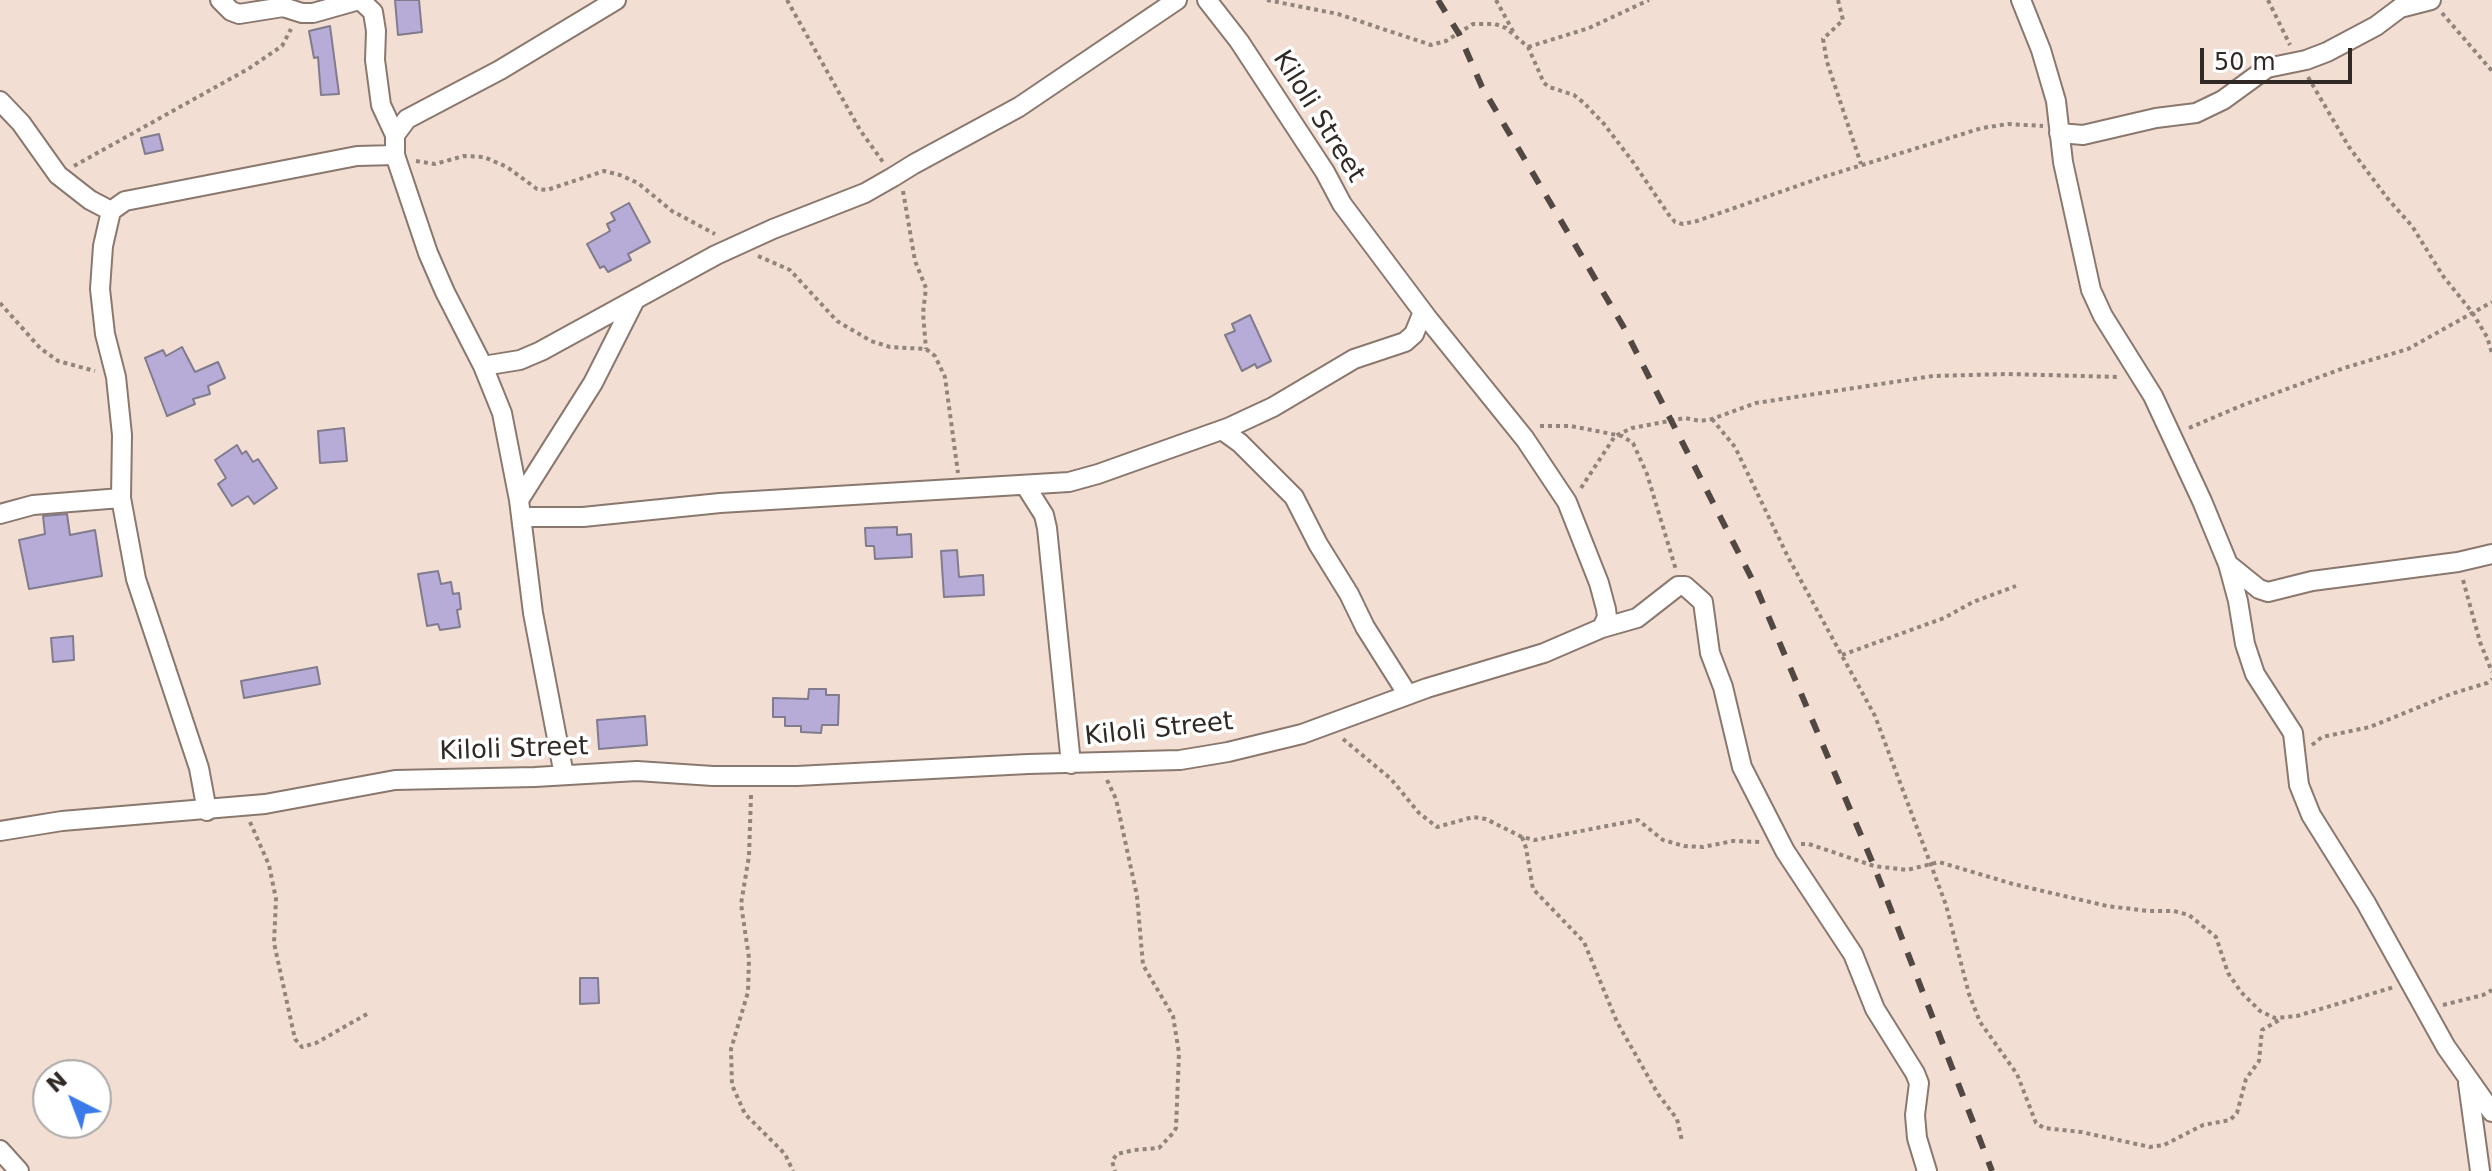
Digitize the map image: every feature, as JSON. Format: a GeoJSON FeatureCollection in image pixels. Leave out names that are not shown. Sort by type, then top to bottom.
{"type":"FeatureCollection","features":[{"type":"Feature","properties":{"kind":"street"},"geometry":{"type":"LineString","coordinates":[[220,0],[239,14],[283,7],[313,13],[360,0],[373,12],[381,105],[395,135],[395,155],[434,266],[483,366],[502,413],[520,509],[533,613],[564,775]]}},
{"type":"Feature","properties":{"kind":"street"},"geometry":{"type":"LineString","coordinates":[[395,135],[407,119],[500,70],[616,0]]}},
{"type":"Feature","properties":{"kind":"street"},"geometry":{"type":"LineString","coordinates":[[483,366],[520,360],[739,245],[865,193],[1019,107],[1177,0]]}},
{"type":"Feature","properties":{"kind":"street","name":"Kiloli Street"},"geometry":{"type":"LineString","coordinates":[[0,831],[62,821],[265,804],[395,780],[637,771],[750,776],[1092,764],[1206,756],[1319,729],[1408,695],[1544,653],[1602,628],[1607,617],[1606,609],[1571,508],[1511,421],[1423,312],[1342,204],[1325,172],[1239,41],[1207,0]]}},
{"type":"Feature","properties":{"kind":"street"},"geometry":{"type":"LineString","coordinates":[[2021,0],[2041,50],[2056,101],[2063,162],[2091,290],[2172,436],[2228,564],[2245,644],[2255,674],[2293,733],[2299,785],[2311,815],[2366,903],[2426,1011],[2492,1112]]}},
{"type":"Feature","properties":{"kind":"street"},"geometry":{"type":"LineString","coordinates":[[2059,133],[2083,135],[2156,118],[2196,113],[2223,100],[2267,68],[2327,52],[2376,26],[2400,8],[2430,0]]}},
{"type":"Feature","properties":{"kind":"street"},"geometry":{"type":"LineString","coordinates":[[0,101],[21,123],[58,175],[90,200],[111,211]]}},
{"type":"Feature","properties":{"kind":"street"},"geometry":{"type":"LineString","coordinates":[[207,811],[199,768],[136,579],[121,498],[122,435],[116,377],[105,334],[100,289],[103,246],[111,211],[125,201],[357,156],[395,155]]}},
{"type":"Feature","properties":{"kind":"street"},"geometry":{"type":"LineString","coordinates":[[520,509],[593,383],[634,302]]}},
{"type":"Feature","properties":{"kind":"street"},"geometry":{"type":"LineString","coordinates":[[520,509],[583,517],[720,503],[1069,482],[1222,430],[1273,407],[1354,359],[1405,342],[1414,334],[1423,312]]}},
{"type":"Feature","properties":{"kind":"street"},"geometry":{"type":"LineString","coordinates":[[1222,430],[1240,443],[1294,497],[1365,627],[1408,695]]}},
{"type":"Feature","properties":{"kind":"street"},"geometry":{"type":"LineString","coordinates":[[1025,485],[1044,515],[1047,528],[1071,764]]}},
{"type":"Feature","properties":{"kind":"street"},"geometry":{"type":"LineString","coordinates":[[0,514],[33,505],[121,498]]}},
{"type":"Feature","properties":{"kind":"street"},"geometry":{"type":"LineString","coordinates":[[2228,564],[2259,589],[2268,592],[2312,581],[2458,562],[2492,554]]}},
{"type":"Feature","properties":{"kind":"street"},"geometry":{"type":"LineString","coordinates":[[1602,628],[1637,618],[1678,586],[1685,586],[1703,602],[1707,613],[1710,653],[1723,687],[1742,767],[1783,847],[1853,954],[1875,1009],[1919,1083],[1915,1115],[1917,1138],[1927,1171]]}},
{"type":"Feature","properties":{"kind":"street"},"geometry":{"type":"LineString","coordinates":[[2466,1076],[2480,1171]]}},
{"type":"Feature","properties":{"kind":"street"},"geometry":{"type":"LineString","coordinates":[[0,1150],[19,1171]]}},
{"type":"Feature","properties":{"kind":"path"},"geometry":{"type":"LineString","coordinates":[[787,0],[860,130],[898,174],[910,221],[913,253],[926,288],[923,313],[926,349]]}},
{"type":"Feature","properties":{"kind":"path"},"geometry":{"type":"LineString","coordinates":[[1267,0],[1338,14],[1431,45],[1446,41],[1473,24],[1495,24],[1514,34],[1528,47],[1544,83],[1574,95],[1604,124],[1675,222],[1697,221],[1861,164],[1992,125],[2036,124],[2059,133]]}},
{"type":"Feature","properties":{"kind":"path"},"geometry":{"type":"LineString","coordinates":[[1496,0],[1514,34]]}},
{"type":"Feature","properties":{"kind":"path"},"geometry":{"type":"LineString","coordinates":[[1528,47],[1589,28],[1649,0]]}},
{"type":"Feature","properties":{"kind":"path"},"geometry":{"type":"LineString","coordinates":[[1838,0],[1843,20],[1823,39],[1827,62],[1861,164]]}},
{"type":"Feature","properties":{"kind":"path"},"geometry":{"type":"LineString","coordinates":[[2268,0],[2298,61],[2349,147],[2412,226],[2443,276],[2472,312],[2487,337],[2492,353]]}},
{"type":"Feature","properties":{"kind":"path"},"geometry":{"type":"LineString","coordinates":[[2430,0],[2492,71]]}},
{"type":"Feature","properties":{"kind":"path"},"geometry":{"type":"LineString","coordinates":[[58,175],[274,52],[282,46],[302,13]]}},
{"type":"Feature","properties":{"kind":"path"},"geometry":{"type":"LineString","coordinates":[[395,155],[435,164],[464,156],[484,157],[507,167],[537,189],[547,190],[604,171],[620,175],[638,183],[687,220],[790,270],[837,321],[871,341],[890,347],[926,349],[935,356],[945,377],[957,446],[960,487]]}},
{"type":"Feature","properties":{"kind":"path"},"geometry":{"type":"LineString","coordinates":[[2172,436],[2233,408],[2344,368],[2408,349],[2492,302]]}},
{"type":"Feature","properties":{"kind":"path"},"geometry":{"type":"LineString","coordinates":[[0,303],[40,348],[58,361],[116,377]]}},
{"type":"Feature","properties":{"kind":"path"},"geometry":{"type":"LineString","coordinates":[[1571,508],[1615,436],[1632,428],[1672,420],[1712,419],[1756,403],[1933,376],[2113,376],[2145,383]]}},
{"type":"Feature","properties":{"kind":"path"},"geometry":{"type":"LineString","coordinates":[[1712,419],[1735,447],[1788,557],[1875,716],[1946,905],[1969,994],[1980,1022],[2017,1074],[2034,1118],[2044,1128],[2081,1132],[2150,1147],[2164,1145],[2203,1125],[2234,1118],[2246,1079],[2259,1061],[2262,1030],[2281,1019],[2410,983]]}},
{"type":"Feature","properties":{"kind":"path"},"geometry":{"type":"LineString","coordinates":[[1511,421],[1534,427],[1571,426],[1622,436],[1633,443],[1661,517],[1671,561],[1691,590]]}},
{"type":"Feature","properties":{"kind":"path"},"geometry":{"type":"LineString","coordinates":[[2458,562],[2480,642],[2492,672]]}},
{"type":"Feature","properties":{"kind":"path"},"geometry":{"type":"LineString","coordinates":[[1842,655],[1944,618],[1973,602],[2016,586]]}},
{"type":"Feature","properties":{"kind":"path"},"geometry":{"type":"LineString","coordinates":[[2296,761],[2322,737],[2370,727],[2492,679]]}},
{"type":"Feature","properties":{"kind":"path"},"geometry":{"type":"LineString","coordinates":[[1319,729],[1352,744],[1366,755],[1437,827],[1473,817],[1486,819],[1535,840],[1638,820],[1663,840],[1684,846],[1703,847],[1743,840],[1783,847],[1809,844],[1874,866],[1907,870],[1939,862],[2013,884],[2107,906],[2189,915],[2216,937],[2228,973],[2241,992],[2260,1011],[2281,1019]]}},
{"type":"Feature","properties":{"kind":"path"},"geometry":{"type":"LineString","coordinates":[[1092,764],[1110,783],[1116,799],[1137,896],[1143,965],[1173,1016],[1179,1053],[1176,1128],[1159,1148],[1117,1154],[1112,1161],[1115,1171]]}},
{"type":"Feature","properties":{"kind":"path"},"geometry":{"type":"LineString","coordinates":[[750,776],[749,856],[741,904],[749,958],[748,992],[731,1049],[732,1085],[745,1114],[785,1154],[793,1171]]}},
{"type":"Feature","properties":{"kind":"path"},"geometry":{"type":"LineString","coordinates":[[242,805],[269,865],[276,899],[274,943],[295,1039],[302,1047],[316,1043],[367,1014]]}},
{"type":"Feature","properties":{"kind":"path"},"geometry":{"type":"LineString","coordinates":[[1522,837],[1533,889],[1584,942],[1617,1022],[1658,1094],[1677,1119],[1682,1141]]}},
{"type":"Feature","properties":{"kind":"path"},"geometry":{"type":"LineString","coordinates":[[2426,1011],[2492,990]]}},
{"type":"Feature","properties":{"kind":"building"},"geometry":{"type":"Polygon","coordinates":[[[395,0],[419,0],[422,32],[398,35],[395,0]]]}},
{"type":"Feature","properties":{"kind":"building"},"geometry":{"type":"Polygon","coordinates":[[[330,26],[339,94],[321,95],[318,57],[314,58],[309,31],[330,26]]]}},
{"type":"Feature","properties":{"kind":"building"},"geometry":{"type":"Polygon","coordinates":[[[159,134],[163,150],[145,154],[141,138],[159,134]]]}},
{"type":"Feature","properties":{"kind":"building"},"geometry":{"type":"Polygon","coordinates":[[[629,203],[650,242],[628,254],[631,260],[608,272],[604,266],[600,268],[587,244],[610,231],[607,224],[615,220],[611,213],[629,203]]]}},
{"type":"Feature","properties":{"kind":"building"},"geometry":{"type":"Polygon","coordinates":[[[1250,315],[1271,361],[1242,371],[1225,335],[1235,331],[1232,324],[1250,315]]]}},
{"type":"Feature","properties":{"kind":"building"},"geometry":{"type":"Polygon","coordinates":[[[182,347],[195,372],[218,362],[225,378],[208,386],[210,394],[193,399],[195,404],[167,416],[145,358],[163,350],[166,356],[182,347]]]}},
{"type":"Feature","properties":{"kind":"building"},"geometry":{"type":"Polygon","coordinates":[[[344,428],[347,461],[320,463],[318,431],[344,428]]]}},
{"type":"Feature","properties":{"kind":"building"},"geometry":{"type":"Polygon","coordinates":[[[237,445],[242,454],[246,451],[253,462],[258,459],[277,488],[254,504],[248,496],[232,506],[218,484],[226,478],[215,460],[237,445]]]}},
{"type":"Feature","properties":{"kind":"building"},"geometry":{"type":"Polygon","coordinates":[[[67,514],[70,535],[95,530],[102,576],[29,589],[19,540],[45,534],[43,516],[67,514]]]}},
{"type":"Feature","properties":{"kind":"building"},"geometry":{"type":"Polygon","coordinates":[[[897,527],[897,535],[911,534],[912,557],[875,559],[874,546],[866,546],[865,528],[897,527]]]}},
{"type":"Feature","properties":{"kind":"building"},"geometry":{"type":"Polygon","coordinates":[[[957,550],[959,577],[983,575],[984,595],[944,597],[941,551],[957,550]]]}},
{"type":"Feature","properties":{"kind":"building"},"geometry":{"type":"Polygon","coordinates":[[[438,571],[441,584],[451,582],[453,594],[459,593],[461,609],[457,610],[460,627],[440,630],[438,624],[427,626],[418,574],[438,571]]]}},
{"type":"Feature","properties":{"kind":"building"},"geometry":{"type":"Polygon","coordinates":[[[73,636],[74,660],[53,662],[51,638],[73,636]]]}},
{"type":"Feature","properties":{"kind":"building"},"geometry":{"type":"Polygon","coordinates":[[[317,667],[320,684],[244,698],[241,681],[317,667]]]}},
{"type":"Feature","properties":{"kind":"building"},"geometry":{"type":"Polygon","coordinates":[[[809,689],[826,689],[826,695],[839,695],[838,725],[822,725],[821,733],[801,732],[801,726],[785,726],[785,717],[773,717],[773,698],[808,699],[809,689]]]}},
{"type":"Feature","properties":{"kind":"building"},"geometry":{"type":"Polygon","coordinates":[[[645,716],[647,745],[599,749],[597,720],[645,716]]]}},
{"type":"Feature","properties":{"kind":"building"},"geometry":{"type":"Polygon","coordinates":[[[580,978],[598,978],[599,1003],[580,1004],[580,978]]]}},
{"type":"Feature","properties":{"kind":"railway"},"geometry":{"type":"LineString","coordinates":[[1438,0],[1459,34],[1482,87],[1623,326],[1756,587],[1874,866],[1992,1171]]}}]}
